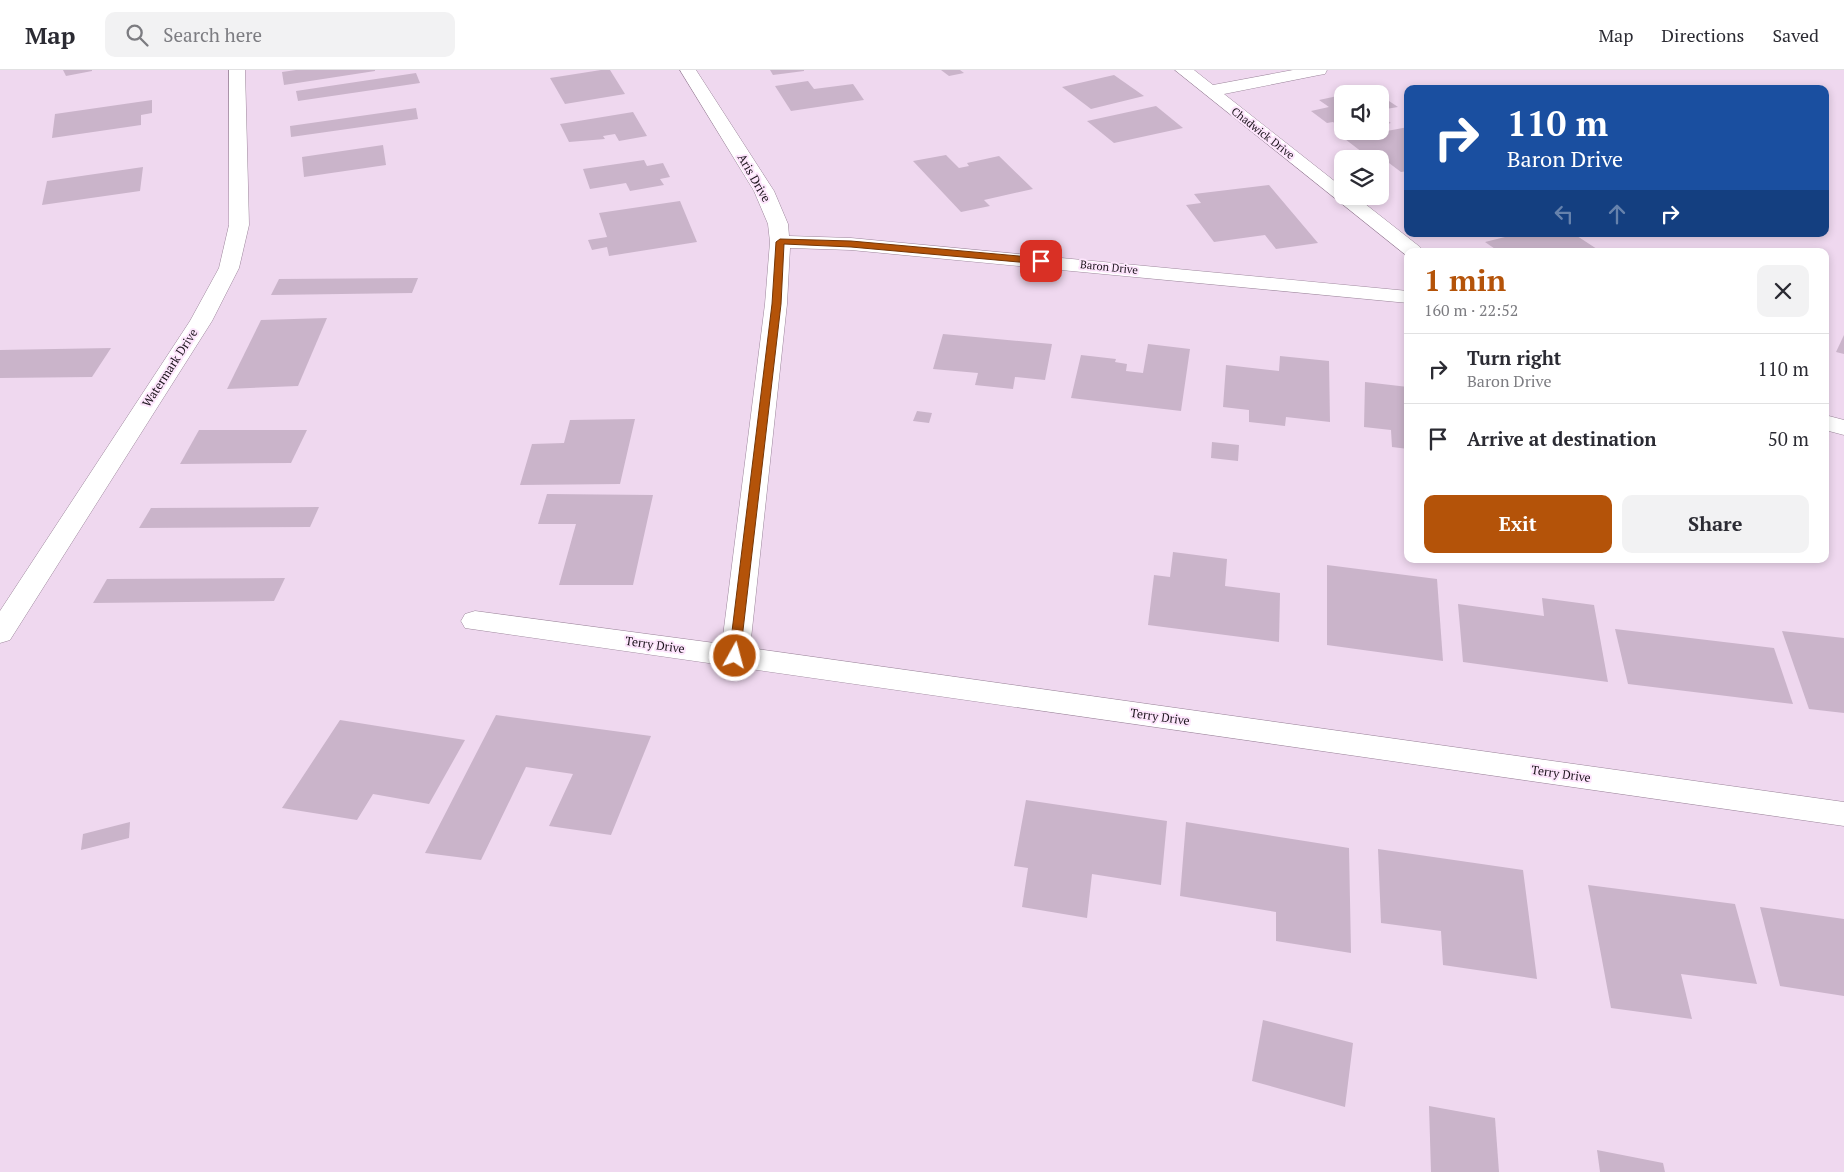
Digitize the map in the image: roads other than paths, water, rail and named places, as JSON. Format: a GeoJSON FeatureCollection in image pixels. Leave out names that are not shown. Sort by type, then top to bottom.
{"type":"FeatureCollection","features":[{"type":"Feature","properties":{"kind":"street","name":"Watermark Drive"},"geometry":{"type":"LineString","coordinates":[[0,633],[201,321],[229,268],[239,225],[236,70]]}},
{"type":"Feature","properties":{"kind":"street","name":"Aris Drive"},"geometry":{"type":"LineString","coordinates":[[688,70],[764,191],[778,224],[780,242],[776,304],[735,656]]}},
{"type":"Feature","properties":{"kind":"street","name":"Chadwick Drive"},"geometry":{"type":"LineString","coordinates":[[1183,70],[1334,189]]}},
{"type":"Feature","properties":{"kind":"street"},"geometry":{"type":"LineString","coordinates":[[1211,91],[1319,70]]}},
{"type":"Feature","properties":{"kind":"street","name":"Chadwick Drive"},"geometry":{"type":"LineString","coordinates":[[1354,205],[1409,248]]}},
{"type":"Feature","properties":{"kind":"street","name":"Baron Drive"},"geometry":{"type":"LineString","coordinates":[[780,242],[851,244],[1404,297]]}},
{"type":"Feature","properties":{"kind":"street"},"geometry":{"type":"LineString","coordinates":[[1829,423],[1844,428]]}},
{"type":"Feature","properties":{"kind":"street","name":"Terry Drive"},"geometry":{"type":"LineString","coordinates":[[475,621],[735,656],[1844,814]]}}]}
